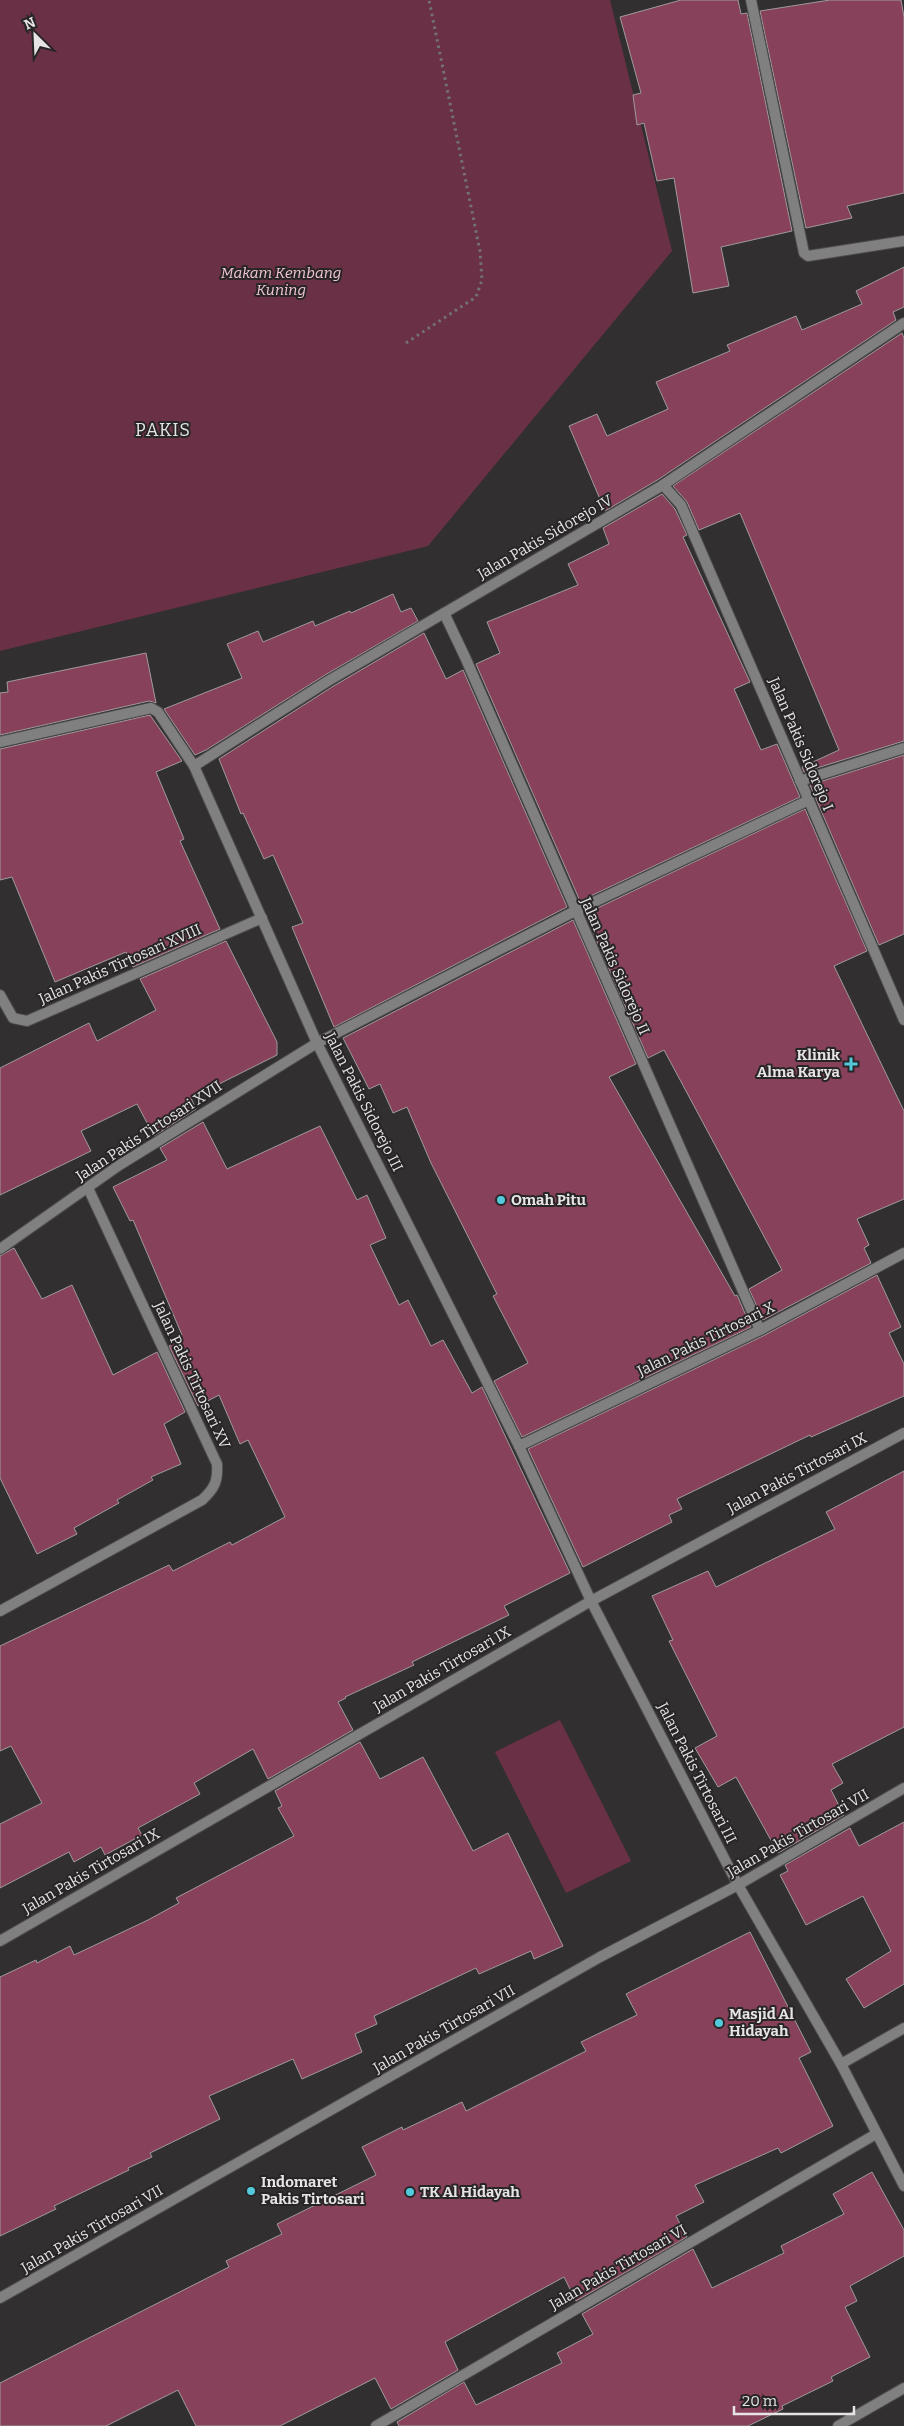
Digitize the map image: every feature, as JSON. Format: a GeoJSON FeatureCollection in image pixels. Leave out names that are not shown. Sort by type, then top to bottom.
{"type":"FeatureCollection","features":[{"type":"Feature","properties":{"kind":"street"},"geometry":{"type":"LineString","coordinates":[[751,0],[804,253],[808,256],[904,241]]}},
{"type":"Feature","properties":{"kind":"street","name":"Jalan Pakis Sidorejo IV"},"geometry":{"type":"LineString","coordinates":[[194,766],[328,681],[663,485],[904,323]]}},
{"type":"Feature","properties":{"kind":"street","name":"Jalan Pakis Sidorejo I"},"geometry":{"type":"LineString","coordinates":[[663,485],[680,505],[904,1020]]}},
{"type":"Feature","properties":{"kind":"street","name":"Jalan Pakis Sidorejo II"},"geometry":{"type":"LineString","coordinates":[[444,613],[466,657],[575,912],[760,1330]]}},
{"type":"Feature","properties":{"kind":"street","name":"Jalan Pakis Sidorejo III"},"geometry":{"type":"LineString","coordinates":[[0,742],[151,708],[158,712],[194,766],[317,1043],[519,1446]]}},
{"type":"Feature","properties":{"kind":"street"},"geometry":{"type":"LineString","coordinates":[[800,781],[904,748]]}},
{"type":"Feature","properties":{"kind":"street","name":"Jalan Pakis Tirtosari XVII"},"geometry":{"type":"LineString","coordinates":[[0,1249],[118,1166],[317,1043],[575,912],[808,800]]}},
{"type":"Feature","properties":{"kind":"street","name":"Jalan Pakis Tirtosari XVIII"},"geometry":{"type":"LineString","coordinates":[[0,995],[13,1018],[27,1021],[262,918]]}},
{"type":"Feature","properties":{"kind":"street","name":"Jalan Pakis Tirtosari XV"},"geometry":{"type":"LineString","coordinates":[[0,1611],[202,1500],[214,1489],[218,1478],[217,1464],[88,1188]]}},
{"type":"Feature","properties":{"kind":"street","name":"Jalan Pakis Tirtosari X"},"geometry":{"type":"LineString","coordinates":[[519,1446],[760,1330],[904,1253]]}},
{"type":"Feature","properties":{"kind":"street","name":"Jalan Pakis Tirtosari IX"},"geometry":{"type":"LineString","coordinates":[[0,1941],[591,1601],[904,1433]]}},
{"type":"Feature","properties":{"kind":"street","name":"Jalan Pakis Tirtosari III"},"geometry":{"type":"LineString","coordinates":[[519,1446],[591,1601],[738,1885],[841,2064],[904,2186]]}},
{"type":"Feature","properties":{"kind":"street","name":"Jalan Pakis Tirtosari VII"},"geometry":{"type":"LineString","coordinates":[[0,2298],[600,1957],[738,1885],[904,1788]]}},
{"type":"Feature","properties":{"kind":"street"},"geometry":{"type":"LineString","coordinates":[[841,2064],[904,2028]]}},
{"type":"Feature","properties":{"kind":"street","name":"Jalan Pakis Tirtosari VI"},"geometry":{"type":"LineString","coordinates":[[376,2426],[876,2134]]}},
{"type":"Feature","properties":{"kind":"street"},"geometry":{"type":"LineString","coordinates":[[838,2426],[904,2388]]}},
{"type":"Feature","properties":{"kind":"path"},"geometry":{"type":"LineString","coordinates":[[406,343],[476,297],[482,280],[480,252],[429,0]]}},
{"type":"Feature","properties":{"kind":"green space","name":"Makam Kembang Kuning"},"geometry":{"type":"Polygon","coordinates":[[[0,0],[610,0],[672,251],[428,546],[0,651],[0,0]]]}},
{"type":"Feature","properties":{"kind":"green space"},"geometry":{"type":"Polygon","coordinates":[[[560,1720],[631,1861],[566,1893],[495,1752],[560,1720]]]}},
{"type":"Feature","properties":{"kind":"building"},"geometry":{"type":"Polygon","coordinates":[[[681,0],[738,0],[741,14],[747,13],[792,231],[721,247],[729,286],[693,293],[674,178],[657,181],[644,123],[637,125],[633,95],[641,93],[620,17],[681,0]]]}},
{"type":"Feature","properties":{"kind":"building"},"geometry":{"type":"Polygon","coordinates":[[[830,0],[901,0],[904,17],[904,193],[847,206],[852,218],[806,228],[760,11],[830,0]]]}},
{"type":"Feature","properties":{"kind":"building"},"geometry":{"type":"Polygon","coordinates":[[[904,267],[904,307],[893,312],[896,320],[659,479],[605,511],[569,426],[597,414],[607,436],[668,409],[656,382],[730,351],[727,345],[796,316],[802,330],[862,304],[856,291],[904,267]]]}},
{"type":"Feature","properties":{"kind":"building"},"geometry":{"type":"Polygon","coordinates":[[[902,333],[904,338],[904,741],[804,772],[802,767],[839,750],[740,513],[699,530],[687,502],[673,486],[902,333]]]}},
{"type":"Feature","properties":{"kind":"building"},"geometry":{"type":"Polygon","coordinates":[[[662,494],[675,509],[687,535],[683,537],[750,682],[734,689],[761,750],[777,744],[800,797],[580,901],[476,664],[500,653],[487,622],[578,585],[568,564],[609,544],[603,528],[662,494]]]}},
{"type":"Feature","properties":{"kind":"building"},"geometry":{"type":"Polygon","coordinates":[[[393,594],[401,612],[411,608],[418,621],[325,675],[206,750],[195,755],[164,709],[242,678],[227,644],[258,631],[263,642],[313,621],[315,626],[350,611],[351,613],[393,594]]]}},
{"type":"Feature","properties":{"kind":"building"},"geometry":{"type":"Polygon","coordinates":[[[424,633],[446,679],[463,670],[567,907],[334,1027],[292,927],[303,923],[273,855],[264,859],[243,813],[241,814],[219,759],[332,687],[424,633]]]}},
{"type":"Feature","properties":{"kind":"building"},"geometry":{"type":"Polygon","coordinates":[[[146,653],[156,703],[149,701],[0,735],[0,693],[8,692],[7,682],[146,653]]]}},
{"type":"Feature","properties":{"kind":"building"},"geometry":{"type":"Polygon","coordinates":[[[150,715],[182,761],[156,772],[184,839],[180,841],[220,929],[133,967],[126,952],[55,982],[12,877],[0,880],[0,749],[150,715]]]}},
{"type":"Feature","properties":{"kind":"building"},"geometry":{"type":"Polygon","coordinates":[[[904,755],[904,934],[879,945],[810,785],[904,755]]]}},
{"type":"Feature","properties":{"kind":"building"},"geometry":{"type":"Polygon","coordinates":[[[805,809],[867,951],[834,966],[904,1111],[904,1199],[857,1219],[869,1245],[864,1248],[871,1263],[763,1320],[749,1289],[782,1270],[664,1050],[648,1058],[585,914],[805,809]]]}},
{"type":"Feature","properties":{"kind":"building"},"geometry":{"type":"Polygon","coordinates":[[[573,920],[636,1064],[609,1077],[735,1296],[737,1295],[751,1327],[522,1437],[494,1381],[528,1363],[493,1296],[497,1294],[431,1163],[407,1107],[393,1113],[380,1084],[369,1089],[343,1038],[573,920]]]}},
{"type":"Feature","properties":{"kind":"building"},"geometry":{"type":"Polygon","coordinates":[[[226,941],[277,1042],[277,1055],[191,1098],[196,1109],[154,1136],[137,1104],[81,1131],[91,1151],[0,1195],[0,1068],[89,1023],[97,1041],[156,1010],[140,979],[226,941]]]}},
{"type":"Feature","properties":{"kind":"building"},"geometry":{"type":"Polygon","coordinates":[[[203,1122],[227,1169],[320,1126],[357,1200],[367,1195],[386,1238],[370,1245],[399,1305],[408,1300],[431,1346],[443,1340],[472,1393],[482,1387],[570,1573],[504,1606],[509,1615],[412,1662],[414,1665],[345,1697],[338,1702],[353,1730],[268,1779],[253,1749],[194,1783],[200,1794],[138,1828],[142,1835],[105,1855],[101,1847],[74,1862],[69,1852],[0,1888],[0,1824],[42,1803],[11,1746],[0,1751],[0,1646],[169,1565],[173,1571],[230,1542],[232,1545],[285,1517],[248,1440],[240,1444],[219,1395],[198,1406],[169,1346],[172,1344],[171,1340],[182,1335],[133,1220],[130,1221],[113,1187],[167,1160],[160,1148],[203,1122]]]}},
{"type":"Feature","properties":{"kind":"building"},"geometry":{"type":"Polygon","coordinates":[[[14,1248],[42,1299],[72,1285],[113,1375],[157,1352],[185,1412],[164,1424],[181,1464],[151,1477],[153,1480],[117,1500],[119,1503],[74,1528],[77,1534],[37,1554],[0,1478],[0,1256],[14,1248]]]}},
{"type":"Feature","properties":{"kind":"building"},"geometry":{"type":"Polygon","coordinates":[[[877,1275],[901,1327],[889,1333],[904,1364],[904,1396],[811,1437],[810,1435],[677,1499],[682,1509],[669,1515],[672,1522],[583,1567],[528,1449],[763,1336],[877,1275]]]}},
{"type":"Feature","properties":{"kind":"building"},"geometry":{"type":"Polygon","coordinates":[[[904,1471],[904,1727],[832,1764],[843,1783],[831,1790],[844,1815],[778,1853],[736,1777],[718,1787],[695,1748],[717,1736],[669,1641],[673,1640],[652,1596],[708,1571],[716,1587],[835,1529],[826,1512],[904,1471]]]}},
{"type":"Feature","properties":{"kind":"building"},"geometry":{"type":"Polygon","coordinates":[[[360,1742],[380,1779],[423,1757],[473,1851],[508,1833],[563,1946],[534,1959],[531,1951],[479,1974],[476,1968],[374,2016],[377,2024],[355,2034],[362,2052],[302,2079],[293,2059],[209,2096],[220,2119],[150,2153],[152,2157],[128,2168],[129,2170],[54,2206],[56,2209],[0,2236],[0,1977],[36,1960],[37,1963],[70,1946],[74,1955],[148,1920],[179,1903],[176,1898],[294,1836],[278,1808],[282,1806],[275,1791],[360,1742]]]}},
{"type":"Feature","properties":{"kind":"building"},"geometry":{"type":"Polygon","coordinates":[[[904,1822],[904,1984],[864,2008],[846,1979],[891,1951],[863,1896],[806,1925],[780,1875],[788,1871],[785,1865],[850,1828],[859,1846],[904,1822]]]}},
{"type":"Feature","properties":{"kind":"building"},"geometry":{"type":"Polygon","coordinates":[[[750,1932],[811,2052],[799,2058],[833,2126],[781,2153],[778,2148],[695,2185],[704,2202],[676,2216],[687,2237],[576,2301],[564,2277],[445,2342],[458,2370],[391,2409],[375,2378],[280,2426],[196,2426],[178,2390],[106,2426],[0,2426],[0,2383],[229,2267],[226,2261],[282,2234],[277,2224],[376,2175],[362,2147],[402,2127],[403,2130],[462,2102],[466,2111],[586,2051],[581,2042],[637,2015],[626,1994],[750,1932]]]}},
{"type":"Feature","properties":{"kind":"building"},"geometry":{"type":"Polygon","coordinates":[[[872,2172],[904,2230],[904,2256],[850,2286],[857,2301],[845,2307],[870,2357],[831,2377],[833,2381],[782,2406],[783,2409],[748,2426],[399,2426],[397,2422],[464,2382],[476,2405],[562,2363],[557,2353],[593,2334],[582,2314],[693,2249],[712,2288],[784,2253],[781,2246],[844,2214],[833,2194],[872,2172]]]}},
{"type":"Feature","properties":{"kind":"place","name":"Klinik Alma Karya"},"geometry":{"type":"Point","coordinates":[851,1064]}},
{"type":"Feature","properties":{"kind":"place","name":"Omah Pitu"},"geometry":{"type":"Point","coordinates":[501,1200]}},
{"type":"Feature","properties":{"kind":"place","name":"Masjid Al Hidayah"},"geometry":{"type":"Point","coordinates":[719,2023]}},
{"type":"Feature","properties":{"kind":"place","name":"Indomaret Pakis Tirtosari"},"geometry":{"type":"Point","coordinates":[251,2191]}},
{"type":"Feature","properties":{"kind":"place","name":"TK Al Hidayah"},"geometry":{"type":"Point","coordinates":[410,2192]}},
{"type":"Feature","properties":{"kind":"district","name":"PAKIS"},"geometry":{"type":"Point","coordinates":[163,430]}}]}
